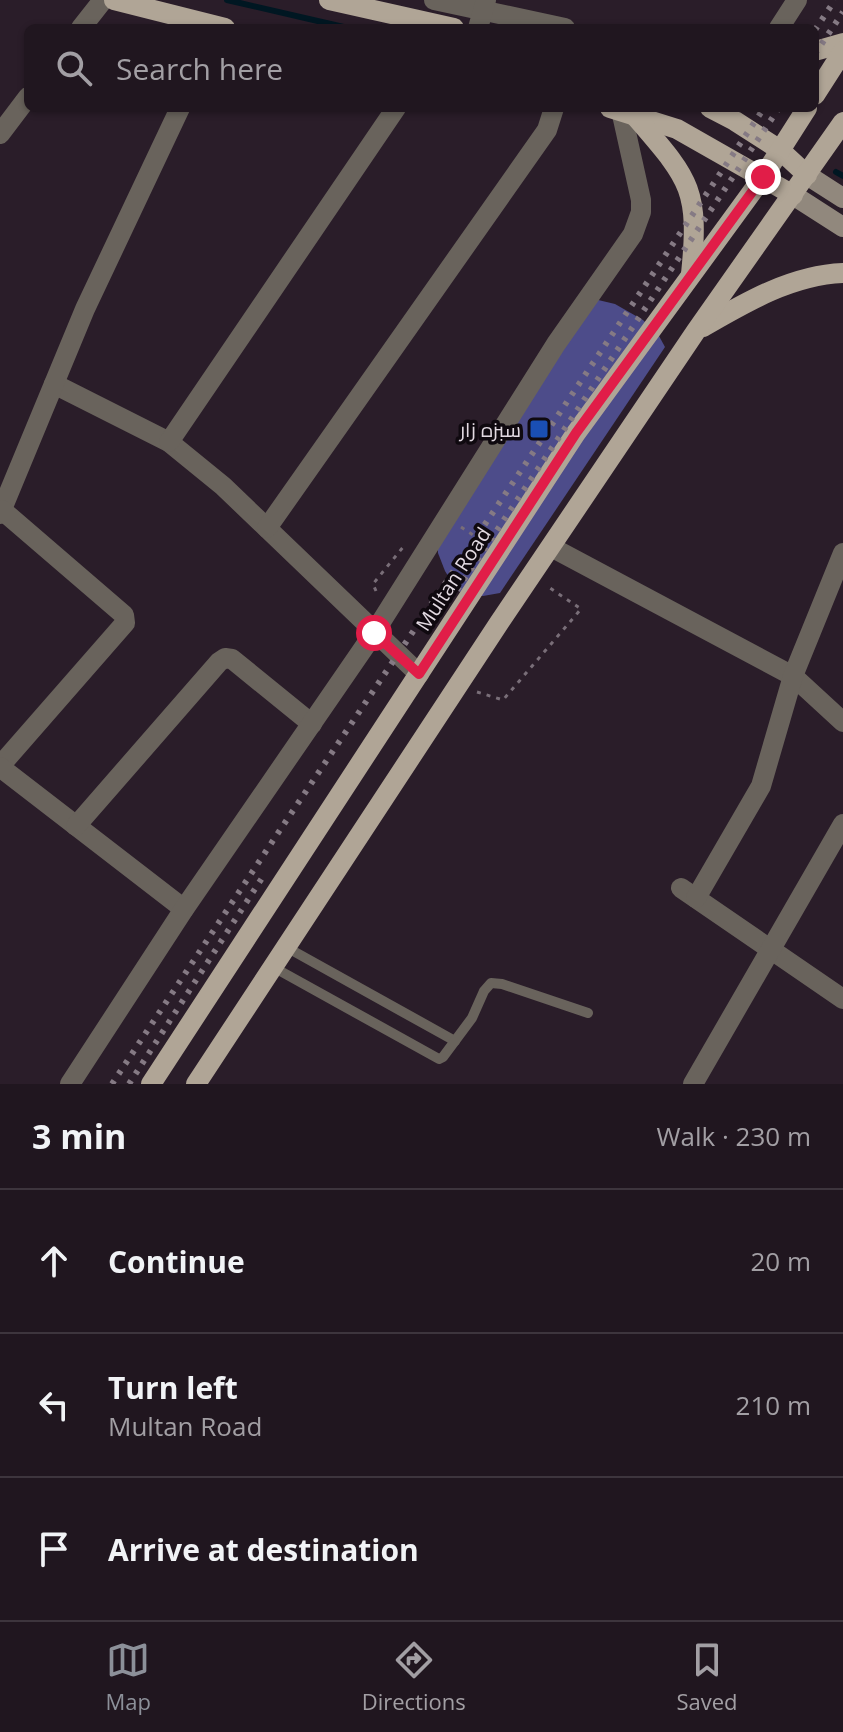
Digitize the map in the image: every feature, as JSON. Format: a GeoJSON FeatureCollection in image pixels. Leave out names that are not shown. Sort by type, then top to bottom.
{"type":"FeatureCollection","features":[{"type":"Feature","properties":{"kind":"main road"},"geometry":{"type":"LineString","coordinates":[[114,0],[205,24]]}},
{"type":"Feature","properties":{"kind":"main road"},"geometry":{"type":"LineString","coordinates":[[329,0],[355,3],[438,24]]}},
{"type":"Feature","properties":{"kind":"main road"},"geometry":{"type":"LineString","coordinates":[[819,50],[843,43]]}},
{"type":"Feature","properties":{"kind":"main road"},"geometry":{"type":"LineString","coordinates":[[819,89],[843,51]]}},
{"type":"Feature","properties":{"kind":"main road"},"geometry":{"type":"LineString","coordinates":[[624,112],[671,158],[689,189],[695,221],[691,274]]}},
{"type":"Feature","properties":{"kind":"main road"},"geometry":{"type":"LineString","coordinates":[[628,112],[677,129],[843,227]]}},
{"type":"Feature","properties":{"kind":"main road"},"geometry":{"type":"LineString","coordinates":[[718,112],[780,150],[807,175],[843,198]]}},
{"type":"Feature","properties":{"kind":"main road","name":"Multan Road"},"geometry":{"type":"LineString","coordinates":[[151,1084],[576,433],[763,177],[804,112]]}},
{"type":"Feature","properties":{"kind":"main road"},"geometry":{"type":"LineString","coordinates":[[196,1084],[696,331],[843,122]]}},
{"type":"Feature","properties":{"kind":"main road"},"geometry":{"type":"LineString","coordinates":[[696,331],[737,307],[783,286],[810,277],[843,273]]}},
{"type":"Feature","properties":{"kind":"street"},"geometry":{"type":"LineString","coordinates":[[84,24],[103,0]]}},
{"type":"Feature","properties":{"kind":"street"},"geometry":{"type":"LineString","coordinates":[[434,0],[544,24]]}},
{"type":"Feature","properties":{"kind":"street"},"geometry":{"type":"LineString","coordinates":[[782,24],[797,0]]}},
{"type":"Feature","properties":{"kind":"street"},"geometry":{"type":"LineString","coordinates":[[0,134],[24,102]]}},
{"type":"Feature","properties":{"kind":"street"},"geometry":{"type":"LineString","coordinates":[[178,112],[85,309],[1,512],[124,615],[125,623],[0,766],[184,909]]}},
{"type":"Feature","properties":{"kind":"street"},"geometry":{"type":"LineString","coordinates":[[169,442],[393,112]]}},
{"type":"Feature","properties":{"kind":"street"},"geometry":{"type":"LineString","coordinates":[[267,528],[547,130],[553,112]]}},
{"type":"Feature","properties":{"kind":"street"},"geometry":{"type":"LineString","coordinates":[[70,1084],[184,909],[374,633],[556,344],[633,234],[641,212],[641,200],[622,112]]}},
{"type":"Feature","properties":{"kind":"street"},"geometry":{"type":"LineString","coordinates":[[54,384],[169,442],[223,486],[419,674]]}},
{"type":"Feature","properties":{"kind":"street"},"geometry":{"type":"LineString","coordinates":[[551,547],[793,676],[843,722]]}},
{"type":"Feature","properties":{"kind":"street"},"geometry":{"type":"LineString","coordinates":[[843,553],[793,676],[761,786],[688,893],[843,999]]}},
{"type":"Feature","properties":{"kind":"street"},"geometry":{"type":"LineString","coordinates":[[76,826],[225,658],[232,659],[312,724]]}},
{"type":"Feature","properties":{"kind":"street"},"geometry":{"type":"LineString","coordinates":[[693,1084],[843,824]]}},
{"type":"Feature","properties":{"kind":"lane"},"geometry":{"type":"LineString","coordinates":[[286,947],[455,1041]]}},
{"type":"Feature","properties":{"kind":"lane"},"geometry":{"type":"LineString","coordinates":[[273,967],[435,1057],[443,1057],[472,1018],[491,983],[588,1013]]}},
{"type":"Feature","properties":{"kind":"path"},"geometry":{"type":"LineString","coordinates":[[458,686],[503,700],[581,609]]}},
{"type":"Feature","properties":{"kind":"building"},"geometry":{"type":"Polygon","coordinates":[[[594,299],[615,304],[643,320],[665,347],[500,593],[466,595],[457,590],[445,571],[438,544],[594,299]]]}},
{"type":"Feature","properties":{"kind":"waterway"},"geometry":{"type":"LineString","coordinates":[[227,0],[331,24]]}},
{"type":"Feature","properties":{"kind":"waterway"},"geometry":{"type":"LineString","coordinates":[[836,172],[843,176]]}},
{"type":"Feature","properties":{"kind":"railway"},"geometry":{"type":"LineString","coordinates":[[819,24],[835,0]]}},
{"type":"Feature","properties":{"kind":"railway"},"geometry":{"type":"LineString","coordinates":[[819,48],[843,12]]}},
{"type":"Feature","properties":{"kind":"railway"},"geometry":{"type":"LineString","coordinates":[[112,1084],[761,112]]}},
{"type":"Feature","properties":{"kind":"railway"},"geometry":{"type":"LineString","coordinates":[[457,590],[776,112]]}},
{"type":"Feature","properties":{"kind":"railway"},"geometry":{"type":"LineString","coordinates":[[129,1084],[262,878]]}},
{"type":"Feature","properties":{"kind":"place","name":"سبزہ زار"},"geometry":{"type":"Point","coordinates":[539,429]}},
{"type":"Feature","properties":{"kind":"route"},"geometry":{"type":"LineString","coordinates":[[374,633],[419,674],[576,433],[763,177]]}}]}
